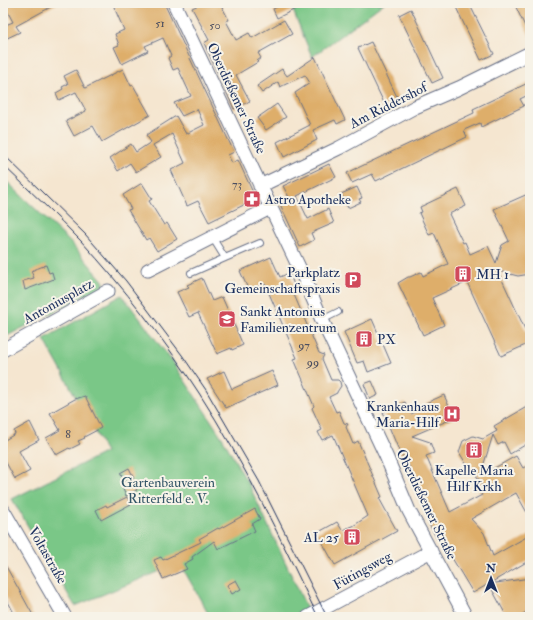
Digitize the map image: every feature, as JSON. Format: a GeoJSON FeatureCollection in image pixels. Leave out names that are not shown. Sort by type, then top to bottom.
{"type":"FeatureCollection","features":[{"type":"Feature","properties":{"kind":"street","name":"Oberdießemer Straße"},"geometry":{"type":"LineString","coordinates":[[174,3],[386,456],[409,511],[466,617]]}},
{"type":"Feature","properties":{"kind":"street","name":"Am Riddershof"},"geometry":{"type":"LineString","coordinates":[[260,186],[339,148],[415,107],[459,88],[530,53]]}},
{"type":"Feature","properties":{"kind":"street"},"geometry":{"type":"LineString","coordinates":[[148,270],[270,208]]}},
{"type":"Feature","properties":{"kind":"street","name":"Antoniusplatz"},"geometry":{"type":"LineString","coordinates":[[3,350],[108,291]]}},
{"type":"Feature","properties":{"kind":"street","name":"Voltastraße"},"geometry":{"type":"LineString","coordinates":[[3,510],[65,617]]}},
{"type":"Feature","properties":{"kind":"street","name":"Fütingsweg"},"geometry":{"type":"LineString","coordinates":[[308,617],[431,551]]}},
{"type":"Feature","properties":{"kind":"lane"},"geometry":{"type":"LineString","coordinates":[[212,237],[225,258]]}},
{"type":"Feature","properties":{"kind":"lane"},"geometry":{"type":"LineString","coordinates":[[191,272],[260,243]]}},
{"type":"Feature","properties":{"kind":"lane"},"geometry":{"type":"LineString","coordinates":[[322,320],[338,312]]}},
{"type":"Feature","properties":{"kind":"green space"},"geometry":{"type":"Polygon","coordinates":[[[290,3],[384,3],[312,57],[290,3]]]}},
{"type":"Feature","properties":{"kind":"green space"},"geometry":{"type":"Polygon","coordinates":[[[3,178],[71,243],[104,282],[104,286],[3,338],[3,178]]]}},
{"type":"Feature","properties":{"kind":"green space","name":"Gartenbauverein Ritterfeld e. V."},"geometry":{"type":"Polygon","coordinates":[[[122,295],[172,361],[223,439],[250,487],[311,617],[210,617],[180,563],[75,606],[12,499],[106,452],[44,339],[122,295]]]}},
{"type":"Feature","properties":{"kind":"building"},"geometry":{"type":"Polygon","coordinates":[[[3,3],[58,3],[16,26],[20,32],[3,40],[3,26],[13,22],[3,3]]]}},
{"type":"Feature","properties":{"kind":"building"},"geometry":{"type":"Polygon","coordinates":[[[116,3],[146,3],[148,5],[152,3],[164,3],[234,152],[228,155],[232,163],[238,160],[256,199],[209,222],[198,201],[187,206],[171,170],[185,163],[172,134],[153,145],[161,157],[136,172],[130,163],[118,171],[110,158],[131,144],[136,152],[151,142],[146,135],[176,116],[186,134],[204,125],[197,109],[182,116],[174,103],[191,96],[178,68],[173,70],[168,58],[171,56],[163,38],[145,46],[148,51],[122,64],[114,47],[119,45],[115,34],[124,30],[114,7],[117,5],[116,3]]]}},
{"type":"Feature","properties":{"kind":"building"},"geometry":{"type":"Polygon","coordinates":[[[203,3],[220,3],[229,20],[226,21],[236,40],[249,33],[252,38],[284,20],[292,34],[258,53],[261,58],[257,61],[258,62],[236,75],[250,101],[234,109],[204,43],[209,40],[192,8],[203,3]]]}},
{"type":"Feature","properties":{"kind":"building"},"geometry":{"type":"Polygon","coordinates":[[[285,3],[308,3],[277,18],[273,9],[285,3]]]}},
{"type":"Feature","properties":{"kind":"building"},"geometry":{"type":"Polygon","coordinates":[[[454,3],[469,3],[494,54],[481,60],[454,3]]]}},
{"type":"Feature","properties":{"kind":"building"},"geometry":{"type":"Polygon","coordinates":[[[514,3],[528,3],[530,6],[530,37],[514,3]]]}},
{"type":"Feature","properties":{"kind":"building"},"geometry":{"type":"Polygon","coordinates":[[[411,9],[443,78],[432,83],[399,15],[411,9]]]}},
{"type":"Feature","properties":{"kind":"building"},"geometry":{"type":"Polygon","coordinates":[[[371,42],[398,99],[385,105],[358,48],[371,42]]]}},
{"type":"Feature","properties":{"kind":"building"},"geometry":{"type":"Polygon","coordinates":[[[315,57],[345,120],[337,124],[335,120],[313,130],[317,140],[284,157],[277,142],[310,125],[295,93],[310,83],[305,75],[280,87],[278,82],[262,93],[257,86],[282,69],[287,76],[315,57]]]}},
{"type":"Feature","properties":{"kind":"building"},"geometry":{"type":"Polygon","coordinates":[[[123,69],[131,86],[133,85],[150,115],[102,142],[93,126],[74,136],[66,121],[86,111],[76,92],[59,100],[56,93],[68,84],[64,76],[76,70],[85,88],[123,69]]]}},
{"type":"Feature","properties":{"kind":"building"},"geometry":{"type":"Polygon","coordinates":[[[530,82],[530,94],[520,99],[524,106],[481,127],[480,123],[464,130],[467,137],[376,181],[372,174],[352,183],[347,173],[474,113],[473,109],[530,82]]]}},
{"type":"Feature","properties":{"kind":"building"},"geometry":{"type":"Polygon","coordinates":[[[277,104],[286,117],[266,130],[257,118],[277,104]]]}},
{"type":"Feature","properties":{"kind":"building"},"geometry":{"type":"Polygon","coordinates":[[[329,164],[336,177],[297,196],[308,219],[328,209],[334,223],[311,233],[314,240],[300,247],[280,204],[290,199],[283,186],[329,164]]]}},
{"type":"Feature","properties":{"kind":"building"},"geometry":{"type":"Polygon","coordinates":[[[142,183],[152,199],[149,201],[164,225],[167,223],[177,239],[157,251],[149,238],[146,240],[128,210],[131,209],[123,195],[142,183]]]}},
{"type":"Feature","properties":{"kind":"building"},"geometry":{"type":"Polygon","coordinates":[[[357,187],[362,198],[359,199],[361,202],[348,208],[341,194],[357,187]]]}},
{"type":"Feature","properties":{"kind":"building","name":"MH 1"},"geometry":{"type":"Polygon","coordinates":[[[458,189],[466,206],[449,214],[463,243],[465,242],[470,254],[488,246],[496,263],[502,245],[509,241],[494,209],[530,193],[530,274],[518,276],[498,271],[530,340],[530,343],[501,356],[467,282],[432,298],[444,325],[423,335],[398,283],[421,272],[423,276],[448,264],[434,233],[429,235],[419,213],[422,212],[420,207],[458,189]]]}},
{"type":"Feature","properties":{"kind":"building"},"geometry":{"type":"Polygon","coordinates":[[[271,257],[280,277],[289,273],[296,289],[292,290],[319,353],[324,355],[322,359],[331,380],[338,380],[340,382],[341,386],[337,393],[329,397],[336,412],[339,411],[344,423],[348,424],[346,427],[353,444],[358,441],[382,497],[379,498],[397,531],[335,565],[317,533],[337,522],[342,530],[353,526],[368,516],[333,435],[322,440],[318,432],[322,430],[312,408],[314,406],[294,359],[297,358],[265,284],[249,291],[240,271],[271,257]]]}},
{"type":"Feature","properties":{"kind":"building"},"geometry":{"type":"Polygon","coordinates":[[[46,265],[49,273],[52,272],[54,279],[25,290],[23,281],[34,278],[31,271],[46,265]]]}},
{"type":"Feature","properties":{"kind":"building"},"geometry":{"type":"Polygon","coordinates":[[[202,278],[212,301],[222,297],[243,345],[217,354],[198,313],[189,317],[177,292],[189,287],[187,285],[202,278]]]}},
{"type":"Feature","properties":{"kind":"building","name":"PX"},"geometry":{"type":"Polygon","coordinates":[[[372,319],[391,363],[368,372],[364,361],[357,363],[344,332],[372,319]]]}},
{"type":"Feature","properties":{"kind":"building"},"geometry":{"type":"Polygon","coordinates":[[[224,371],[232,389],[272,371],[278,385],[226,408],[207,379],[224,371]]]}},
{"type":"Feature","properties":{"kind":"building"},"geometry":{"type":"Polygon","coordinates":[[[372,381],[378,395],[370,399],[364,384],[372,381]]]}},
{"type":"Feature","properties":{"kind":"building"},"geometry":{"type":"Polygon","coordinates":[[[444,395],[454,418],[412,436],[430,442],[434,453],[426,456],[450,512],[482,495],[478,489],[482,486],[474,471],[471,472],[459,452],[463,441],[473,436],[483,439],[497,431],[494,426],[530,405],[530,442],[510,454],[504,442],[498,445],[493,435],[480,476],[516,456],[523,468],[530,464],[530,518],[516,493],[471,519],[484,533],[493,556],[530,535],[530,560],[473,593],[440,538],[437,539],[429,524],[435,520],[428,506],[426,507],[405,457],[400,455],[383,412],[405,402],[411,414],[428,406],[426,403],[444,395]]]}},
{"type":"Feature","properties":{"kind":"building"},"geometry":{"type":"Polygon","coordinates":[[[85,396],[101,428],[78,441],[80,444],[56,455],[46,438],[60,430],[50,413],[75,399],[85,396]]]}},
{"type":"Feature","properties":{"kind":"building"},"geometry":{"type":"Polygon","coordinates":[[[30,422],[39,440],[19,451],[30,471],[15,479],[3,457],[3,441],[15,434],[14,431],[30,422]]]}},
{"type":"Feature","properties":{"kind":"building"},"geometry":{"type":"Polygon","coordinates":[[[129,468],[134,478],[125,482],[120,473],[129,468]]]}},
{"type":"Feature","properties":{"kind":"building"},"geometry":{"type":"Polygon","coordinates":[[[132,481],[137,490],[126,496],[122,487],[132,481]]]}},
{"type":"Feature","properties":{"kind":"building"},"geometry":{"type":"Polygon","coordinates":[[[127,497],[131,504],[101,520],[96,510],[106,505],[107,507],[127,497]]]}},
{"type":"Feature","properties":{"kind":"building"},"geometry":{"type":"Polygon","coordinates":[[[255,509],[260,519],[252,524],[255,531],[218,549],[214,541],[192,557],[193,559],[184,564],[187,569],[163,579],[154,560],[161,557],[163,560],[201,542],[199,539],[255,509]]]}},
{"type":"Feature","properties":{"kind":"building"},"geometry":{"type":"Polygon","coordinates":[[[3,561],[34,617],[16,617],[3,592],[3,561]]]}},
{"type":"Feature","properties":{"kind":"building"},"geometry":{"type":"Polygon","coordinates":[[[530,578],[530,610],[517,617],[507,617],[489,584],[530,578]]]}},
{"type":"Feature","properties":{"kind":"building"},"geometry":{"type":"Polygon","coordinates":[[[236,580],[241,589],[232,594],[227,585],[236,580]]]}},
{"type":"Feature","properties":{"kind":"tram line"},"geometry":{"type":"LineString","coordinates":[[3,154],[85,234],[126,281],[182,355],[206,390],[259,481],[327,617]]}},
{"type":"Feature","properties":{"kind":"tram line"},"geometry":{"type":"LineString","coordinates":[[3,165],[81,241],[113,277],[172,353],[199,393],[232,447],[277,531],[318,617]]}},
{"type":"Feature","properties":{"kind":"place","name":"Astro Apotheke"},"geometry":{"type":"Point","coordinates":[252,199]}},
{"type":"Feature","properties":{"kind":"place","name":"MH 1"},"geometry":{"type":"Point","coordinates":[463,274]}},
{"type":"Feature","properties":{"kind":"place","name":"Parkplatz Gemeinschaftspraxis"},"geometry":{"type":"Point","coordinates":[353,280]}},
{"type":"Feature","properties":{"kind":"place","name":"Sankt Antonius Familienzentrum"},"geometry":{"type":"Point","coordinates":[227,319]}},
{"type":"Feature","properties":{"kind":"place","name":"PX"},"geometry":{"type":"Point","coordinates":[364,339]}},
{"type":"Feature","properties":{"kind":"place","name":"Krankenhaus Maria-Hilf"},"geometry":{"type":"Point","coordinates":[452,414]}},
{"type":"Feature","properties":{"kind":"place","name":"Kapelle Maria Hilf Krkh"},"geometry":{"type":"Point","coordinates":[474,450]}},
{"type":"Feature","properties":{"kind":"place","name":"AL 25"},"geometry":{"type":"Point","coordinates":[352,537]}}]}
